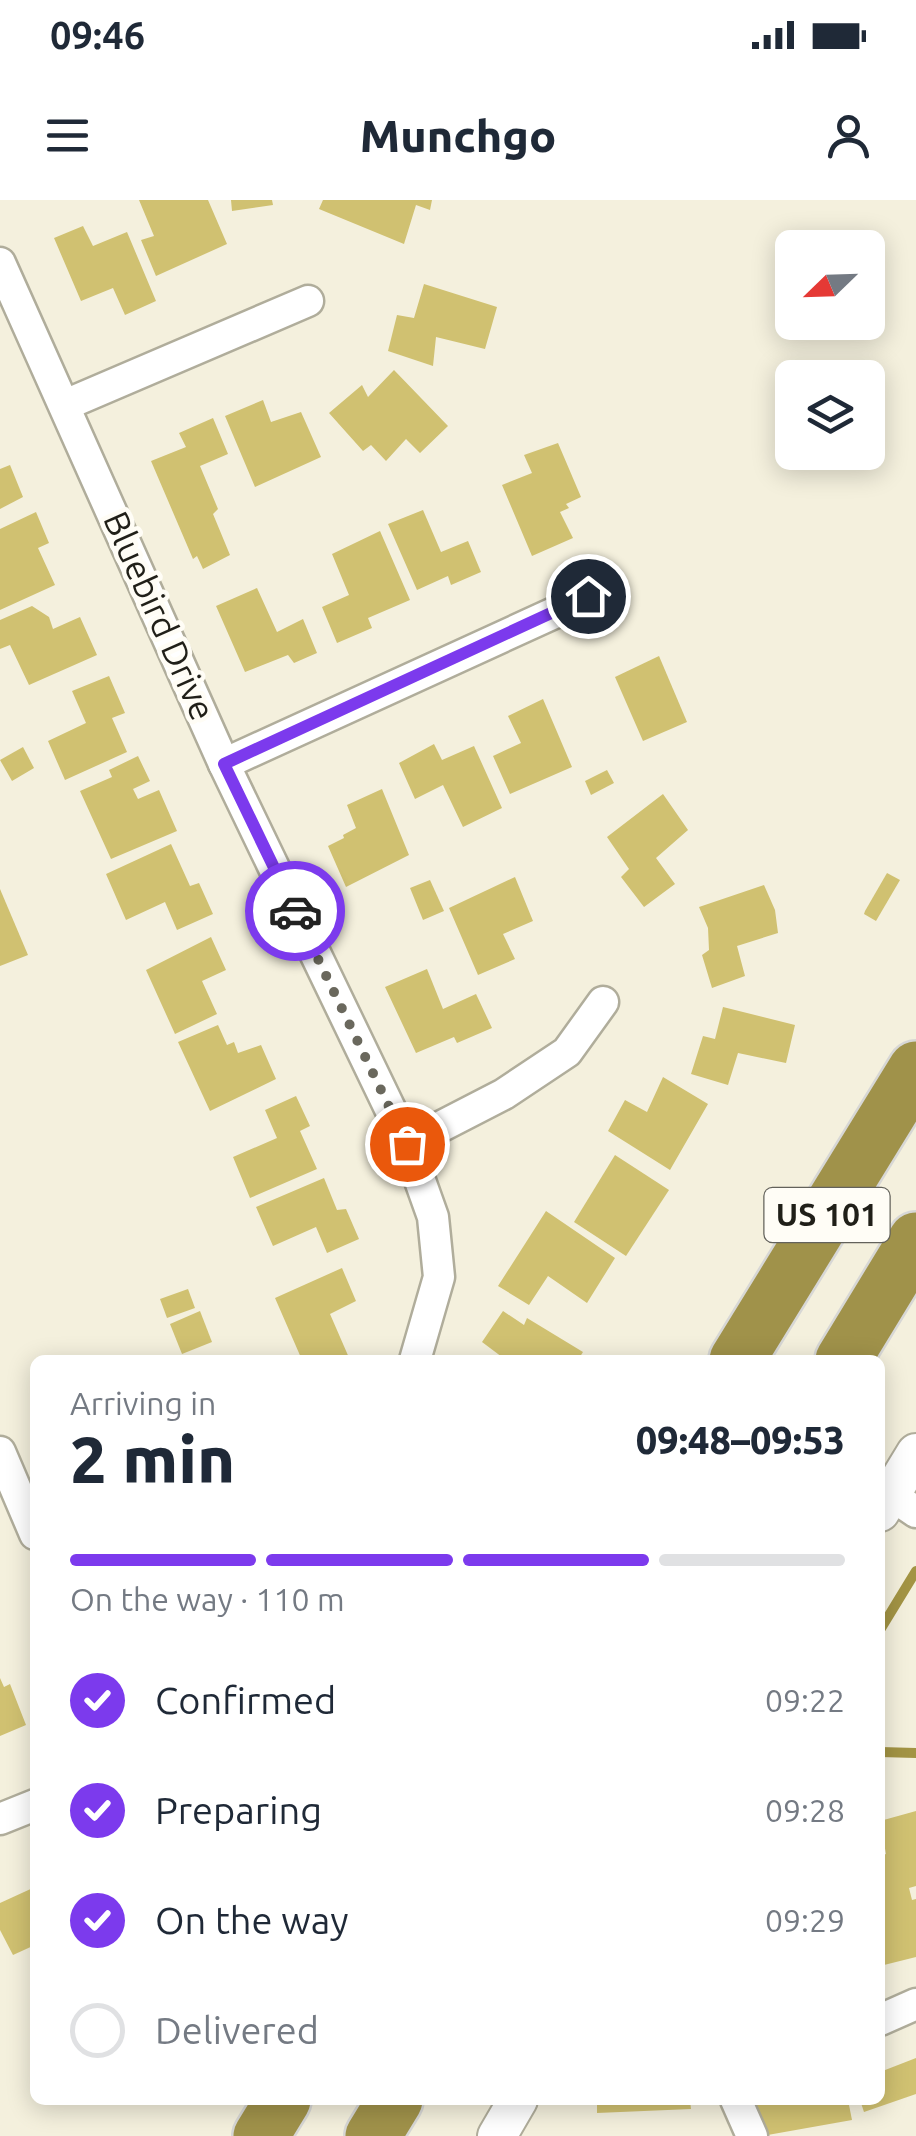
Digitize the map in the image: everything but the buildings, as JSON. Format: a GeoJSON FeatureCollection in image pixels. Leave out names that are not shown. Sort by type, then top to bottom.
{"type":"FeatureCollection","features":[{"type":"Feature","properties":{"kind":"highway","name":"US 101"},"geometry":{"type":"LineString","coordinates":[[741,1355],[916,1069]]}},
{"type":"Feature","properties":{"kind":"highway","name":"US 101"},"geometry":{"type":"LineString","coordinates":[[847,1355],[916,1240]]}},
{"type":"Feature","properties":{"kind":"highway"},"geometry":{"type":"LineString","coordinates":[[261,2136],[280,2105]]}},
{"type":"Feature","properties":{"kind":"highway"},"geometry":{"type":"LineString","coordinates":[[373,2136],[392,2105]]}},
{"type":"Feature","properties":{"kind":"street","name":"Bluebird Drive"},"geometry":{"type":"LineString","coordinates":[[0,263],[224,764],[407,1144],[433,1217],[438,1277],[416,1355]]}},
{"type":"Feature","properties":{"kind":"street"},"geometry":{"type":"LineString","coordinates":[[65,404],[308,301]]}},
{"type":"Feature","properties":{"kind":"street"},"geometry":{"type":"LineString","coordinates":[[224,764],[588,596]]}},
{"type":"Feature","properties":{"kind":"street"},"geometry":{"type":"LineString","coordinates":[[407,1144],[504,1094],[567,1052],[603,1002]]}},
{"type":"Feature","properties":{"kind":"street"},"geometry":{"type":"LineString","coordinates":[[0,1452],[30,1522]]}},
{"type":"Feature","properties":{"kind":"street"},"geometry":{"type":"LineString","coordinates":[[896,1506],[916,1454]]}},
{"type":"Feature","properties":{"kind":"street"},"geometry":{"type":"LineString","coordinates":[[0,1819],[30,1806]]}},
{"type":"Feature","properties":{"kind":"street"},"geometry":{"type":"LineString","coordinates":[[885,2018],[916,2004]]}},
{"type":"Feature","properties":{"kind":"street"},"geometry":{"type":"LineString","coordinates":[[497,2136],[515,2105]]}},
{"type":"Feature","properties":{"kind":"street"},"geometry":{"type":"LineString","coordinates":[[738,2105],[752,2136]]}},
{"type":"Feature","properties":{"kind":"waterway"},"geometry":{"type":"LineString","coordinates":[[885,1622],[916,1571]]}},
{"type":"Feature","properties":{"kind":"waterway"},"geometry":{"type":"LineString","coordinates":[[885,1752],[916,1753]]}},
{"type":"Feature","properties":{"kind":"way so far"},"geometry":{"type":"LineString","coordinates":[[295,911],[407,1144]]}},
{"type":"Feature","properties":{"kind":"route"},"geometry":{"type":"LineString","coordinates":[[295,911],[224,764],[588,596]]}}]}
